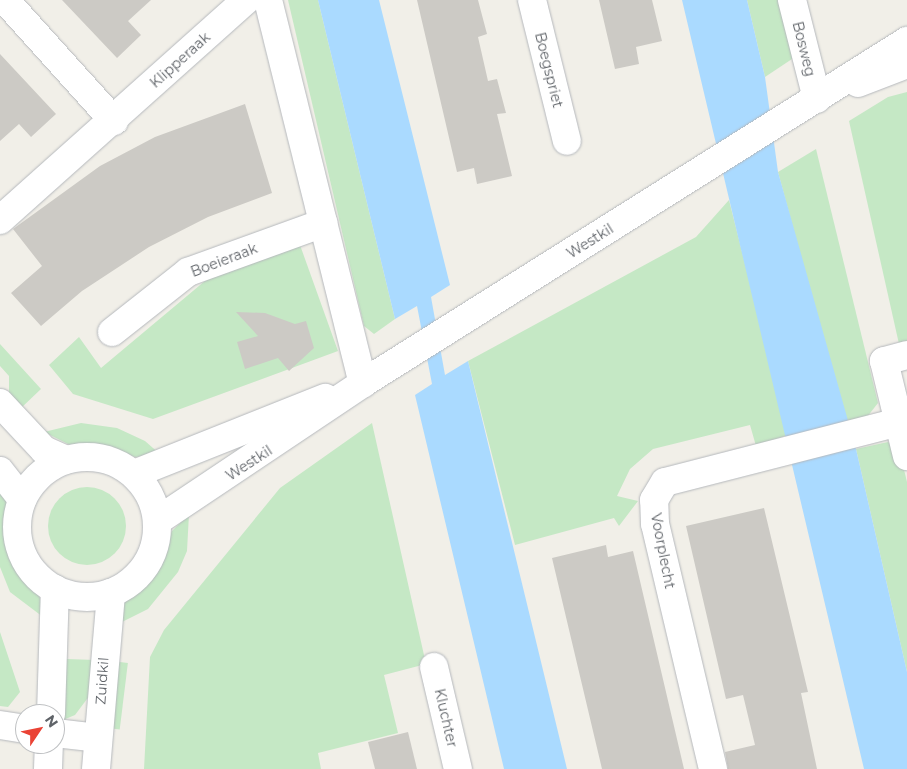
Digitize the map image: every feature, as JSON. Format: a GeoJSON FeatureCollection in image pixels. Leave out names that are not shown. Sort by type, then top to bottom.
{"type":"FeatureCollection","features":[{"type":"Feature","properties":{"kind":"street"},"geometry":{"type":"LineString","coordinates":[[5,0],[114,121]]}},
{"type":"Feature","properties":{"kind":"street","name":"Klipperaak"},"geometry":{"type":"LineString","coordinates":[[0,220],[114,121],[246,0]]}},
{"type":"Feature","properties":{"kind":"street"},"geometry":{"type":"LineString","coordinates":[[268,0],[363,383]]}},
{"type":"Feature","properties":{"kind":"street","name":"Boegspriet"},"geometry":{"type":"LineString","coordinates":[[532,0],[567,140]]}},
{"type":"Feature","properties":{"kind":"street","name":"Bosweg"},"geometry":{"type":"LineString","coordinates":[[792,0],[817,99]]}},
{"type":"Feature","properties":{"kind":"street","name":"Westkil"},"geometry":{"type":"LineString","coordinates":[[157,521],[363,383],[907,41]]}},
{"type":"Feature","properties":{"kind":"street","name":"Westkil"},"geometry":{"type":"LineString","coordinates":[[817,99],[907,64]]}},
{"type":"Feature","properties":{"kind":"street","name":"Boeieraak"},"geometry":{"type":"LineString","coordinates":[[112,332],[188,272],[322,223]]}},
{"type":"Feature","properties":{"kind":"street"},"geometry":{"type":"LineString","coordinates":[[896,358],[898,422],[907,456]]}},
{"type":"Feature","properties":{"kind":"street","name":"Westkil"},"geometry":{"type":"LineString","coordinates":[[134,474],[363,383]]}},
{"type":"Feature","properties":{"kind":"street"},"geometry":{"type":"LineString","coordinates":[[0,403],[44,450],[66,460]]}},
{"type":"Feature","properties":{"kind":"street","name":"Voorplecht"},"geometry":{"type":"LineString","coordinates":[[714,769],[655,524],[654,500],[665,482],[898,422]]}},
{"type":"Feature","properties":{"kind":"street"},"geometry":{"type":"LineString","coordinates":[[102,458],[134,474],[148,493],[157,521],[147,563],[132,581],[111,593],[81,597],[54,589],[33,572],[20,550],[16,524],[22,499],[40,474],[66,460],[102,458]]}},
{"type":"Feature","properties":{"kind":"street"},"geometry":{"type":"LineString","coordinates":[[0,471],[22,499]]}},
{"type":"Feature","properties":{"kind":"street"},"geometry":{"type":"LineString","coordinates":[[51,704],[54,589]]}},
{"type":"Feature","properties":{"kind":"street","name":"Zuidkil"},"geometry":{"type":"LineString","coordinates":[[96,769],[111,593]]}},
{"type":"Feature","properties":{"kind":"street","name":"Kluchter"},"geometry":{"type":"LineString","coordinates":[[434,667],[458,769]]}},
{"type":"Feature","properties":{"kind":"street"},"geometry":{"type":"LineString","coordinates":[[0,725],[15,727]]}},
{"type":"Feature","properties":{"kind":"street"},"geometry":{"type":"LineString","coordinates":[[65,734],[98,738]]}},
{"type":"Feature","properties":{"kind":"street"},"geometry":{"type":"LineString","coordinates":[[48,769],[49,754]]}},
{"type":"Feature","properties":{"kind":"green space"},"geometry":{"type":"Polygon","coordinates":[[[288,0],[318,0],[395,319],[374,334],[364,326],[288,0]]]}},
{"type":"Feature","properties":{"kind":"green space"},"geometry":{"type":"Polygon","coordinates":[[[747,0],[785,0],[798,55],[765,77],[747,0]]]}},
{"type":"Feature","properties":{"kind":"green space"},"geometry":{"type":"Polygon","coordinates":[[[907,92],[907,341],[899,344],[849,121],[888,97],[907,92]]]}},
{"type":"Feature","properties":{"kind":"green space"},"geometry":{"type":"Polygon","coordinates":[[[816,149],[878,403],[867,417],[845,421],[778,172],[816,149]]]}},
{"type":"Feature","properties":{"kind":"green space"},"geometry":{"type":"Polygon","coordinates":[[[729,200],[788,435],[756,446],[750,425],[653,449],[630,469],[617,496],[638,501],[619,526],[614,518],[515,545],[468,361],[696,237],[729,200]]]}},
{"type":"Feature","properties":{"kind":"green space"},"geometry":{"type":"Polygon","coordinates":[[[300,245],[338,351],[153,419],[73,394],[49,365],[79,337],[101,368],[218,270],[300,245]]]}},
{"type":"Feature","properties":{"kind":"green space"},"geometry":{"type":"Polygon","coordinates":[[[0,344],[41,389],[20,409],[9,395],[9,376],[0,366],[0,344]]]}},
{"type":"Feature","properties":{"kind":"green space"},"geometry":{"type":"Polygon","coordinates":[[[81,423],[117,428],[145,441],[161,455],[135,457],[101,446],[70,445],[44,432],[81,423]]]}},
{"type":"Feature","properties":{"kind":"green space"},"geometry":{"type":"Polygon","coordinates":[[[372,423],[426,664],[384,675],[398,733],[318,753],[321,769],[144,769],[150,657],[164,630],[280,488],[372,423]]]}},
{"type":"Feature","properties":{"kind":"green space"},"geometry":{"type":"Polygon","coordinates":[[[888,442],[899,449],[907,482],[907,672],[856,449],[888,442]]]}},
{"type":"Feature","properties":{"kind":"green space"},"geometry":{"type":"Polygon","coordinates":[[[0,483],[7,502],[10,550],[38,592],[47,620],[10,592],[0,567],[0,483]]]}},
{"type":"Feature","properties":{"kind":"green space"},"geometry":{"type":"Polygon","coordinates":[[[87,487],[102,490],[115,498],[123,511],[126,526],[123,541],[115,554],[102,562],[87,565],[72,562],[59,554],[51,541],[48,526],[51,511],[59,498],[72,490],[87,487]]]}},
{"type":"Feature","properties":{"kind":"green space"},"geometry":{"type":"Polygon","coordinates":[[[189,514],[187,551],[178,572],[148,609],[114,626],[125,600],[153,572],[172,531],[189,514]]]}},
{"type":"Feature","properties":{"kind":"green space"},"geometry":{"type":"Polygon","coordinates":[[[0,632],[20,692],[8,707],[0,706],[0,632]]]}},
{"type":"Feature","properties":{"kind":"green space"},"geometry":{"type":"Polygon","coordinates":[[[66,659],[96,660],[90,695],[75,715],[65,719],[66,659]]]}},
{"type":"Feature","properties":{"kind":"green space"},"geometry":{"type":"Polygon","coordinates":[[[112,661],[128,663],[120,729],[104,728],[112,661]]]}},
{"type":"Feature","properties":{"kind":"water"},"geometry":{"type":"Polygon","coordinates":[[[318,0],[379,0],[450,285],[431,297],[445,375],[468,361],[567,769],[504,769],[415,395],[432,384],[417,306],[395,319],[318,0]]]}},
{"type":"Feature","properties":{"kind":"water"},"geometry":{"type":"Polygon","coordinates":[[[682,0],[747,0],[765,77],[778,172],[856,449],[907,672],[907,769],[864,769],[682,0]]]}},
{"type":"Feature","properties":{"kind":"building"},"geometry":{"type":"Polygon","coordinates":[[[62,0],[151,0],[128,21],[141,35],[117,58],[62,0]]]}},
{"type":"Feature","properties":{"kind":"building"},"geometry":{"type":"Polygon","coordinates":[[[417,0],[478,0],[487,34],[478,37],[488,81],[497,79],[506,113],[497,114],[512,176],[477,184],[474,168],[457,172],[417,0]]]}},
{"type":"Feature","properties":{"kind":"building"},"geometry":{"type":"Polygon","coordinates":[[[599,0],[652,0],[662,41],[636,47],[639,64],[615,69],[599,0]]]}},
{"type":"Feature","properties":{"kind":"building"},"geometry":{"type":"Polygon","coordinates":[[[0,54],[56,114],[31,137],[19,124],[0,141],[0,54]]]}},
{"type":"Feature","properties":{"kind":"building"},"geometry":{"type":"Polygon","coordinates":[[[245,104],[272,193],[208,217],[149,247],[82,291],[41,326],[11,293],[42,266],[13,229],[100,166],[155,137],[245,104]]]}},
{"type":"Feature","properties":{"kind":"building"},"geometry":{"type":"Polygon","coordinates":[[[236,312],[265,313],[295,324],[306,321],[314,348],[289,371],[278,358],[245,369],[237,342],[258,336],[236,312]]]}},
{"type":"Feature","properties":{"kind":"building"},"geometry":{"type":"Polygon","coordinates":[[[764,508],[808,692],[801,693],[817,769],[728,769],[725,752],[755,745],[743,695],[726,699],[686,526],[764,508]]]}},
{"type":"Feature","properties":{"kind":"building"},"geometry":{"type":"Polygon","coordinates":[[[606,545],[608,557],[633,551],[684,769],[602,769],[552,558],[606,545]]]}},
{"type":"Feature","properties":{"kind":"building"},"geometry":{"type":"Polygon","coordinates":[[[408,732],[417,769],[375,769],[368,742],[408,732]]]}}]}
